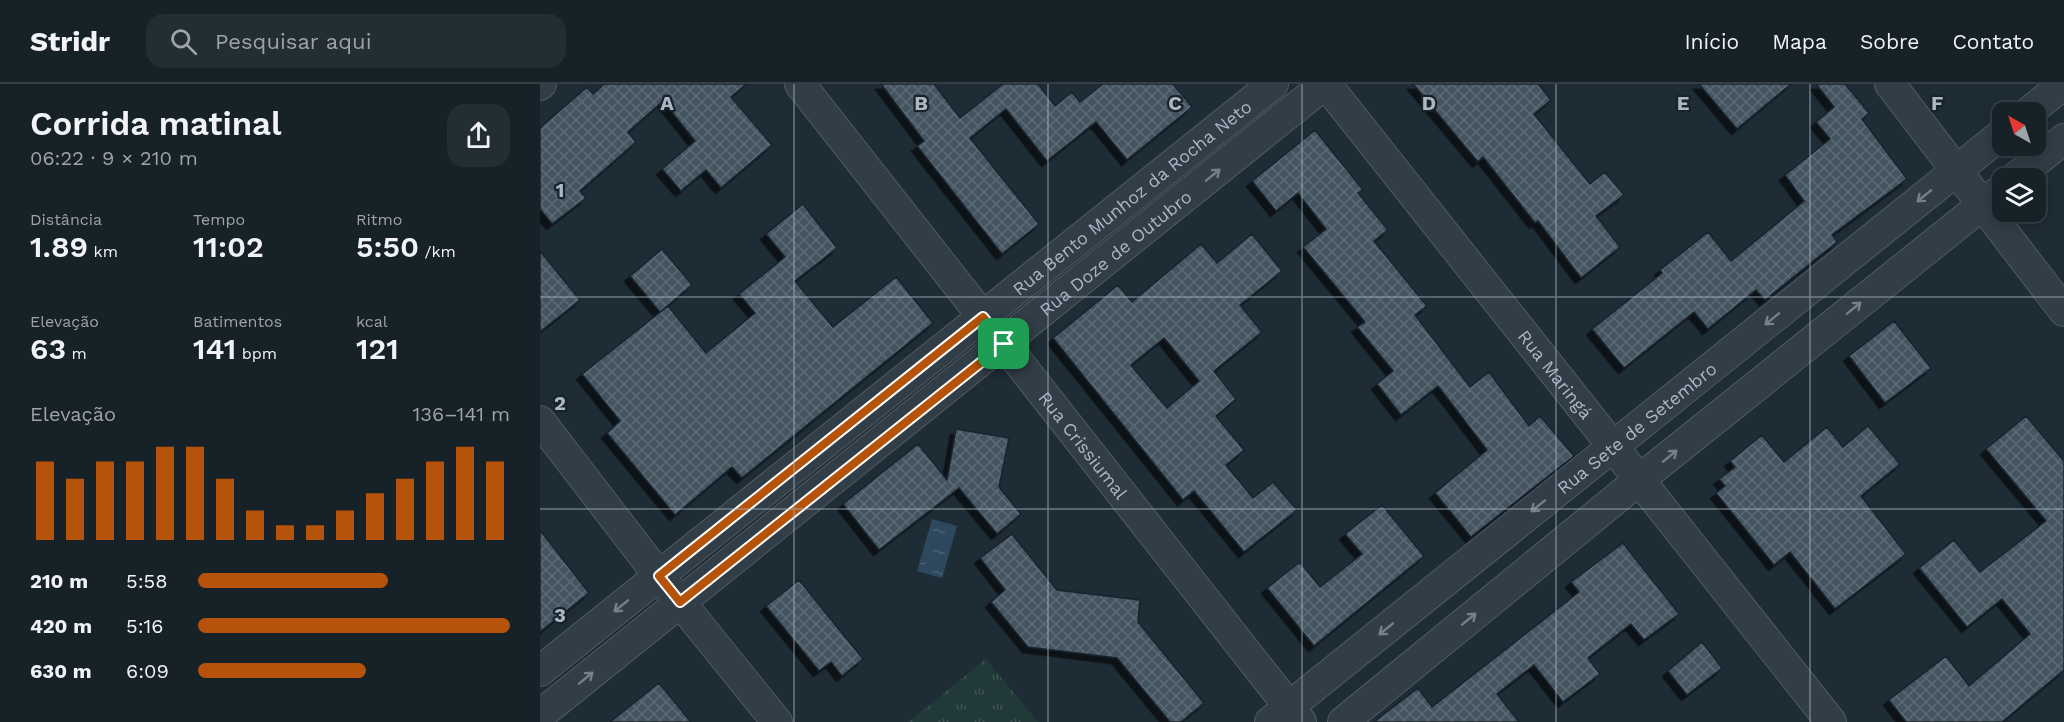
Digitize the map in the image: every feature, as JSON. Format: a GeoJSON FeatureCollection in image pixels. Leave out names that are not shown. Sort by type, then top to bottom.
{"type":"FeatureCollection","features":[{"type":"Feature","properties":{"kind":"street","name":"Rua Crissiumal"},"geometry":{"type":"LineString","coordinates":[[800,84],[1004,344],[1287,717]]}},
{"type":"Feature","properties":{"kind":"street","name":"Rua Bento Munhoz da Rocha Neto"},"geometry":{"type":"LineString","coordinates":[[540,671],[1273,84]]}},
{"type":"Feature","properties":{"kind":"street","name":"Rua Doze de Outubro"},"geometry":{"type":"LineString","coordinates":[[540,715],[1326,84]]}},
{"type":"Feature","properties":{"kind":"street","name":"Rua Maringá"},"geometry":{"type":"LineString","coordinates":[[1326,84],[1831,722]]}},
{"type":"Feature","properties":{"kind":"street"},"geometry":{"type":"LineString","coordinates":[[1343,722],[1639,480],[1992,197],[1956,171],[1890,84]]}},
{"type":"Feature","properties":{"kind":"street"},"geometry":{"type":"LineString","coordinates":[[2042,102],[2064,84]]}},
{"type":"Feature","properties":{"kind":"street"},"geometry":{"type":"LineString","coordinates":[[2028,168],[2064,139]]}},
{"type":"Feature","properties":{"kind":"street","name":"Rua Sete de Setembro"},"geometry":{"type":"LineString","coordinates":[[1287,717],[1613,446],[1992,142]]}},
{"type":"Feature","properties":{"kind":"street"},"geometry":{"type":"LineString","coordinates":[[2008,222],[2064,311]]}},
{"type":"Feature","properties":{"kind":"street"},"geometry":{"type":"LineString","coordinates":[[540,420],[659,576],[777,722]]}},
{"type":"Feature","properties":{"kind":"green space"},"geometry":{"type":"Polygon","coordinates":[[[986,659],[1038,722],[908,722],[986,659]]]}},
{"type":"Feature","properties":{"kind":"water"},"geometry":{"type":"Polygon","coordinates":[[[932,519],[957,526],[942,578],[917,571],[932,519]]]}},
{"type":"Feature","properties":{"kind":"building"},"geometry":{"type":"Polygon","coordinates":[[[604,84],[746,84],[731,97],[772,145],[721,188],[706,170],[681,191],[662,169],[695,141],[663,101],[628,132],[636,142],[580,191],[586,198],[552,224],[540,209],[540,128],[587,87],[593,94],[604,84]]]}},
{"type":"Feature","properties":{"kind":"building"},"geometry":{"type":"Polygon","coordinates":[[[881,84],[934,84],[960,118],[1003,84],[1038,84],[1055,106],[1072,92],[1080,102],[1103,84],[1173,84],[1192,107],[1127,160],[1096,122],[1047,161],[1006,109],[970,138],[1039,224],[1002,254],[917,146],[924,141],[881,84]]]}},
{"type":"Feature","properties":{"kind":"building"},"geometry":{"type":"Polygon","coordinates":[[[1413,84],[1538,84],[1551,100],[1534,114],[1590,184],[1605,172],[1624,195],[1596,216],[1620,247],[1581,278],[1538,221],[1535,223],[1483,157],[1478,162],[1413,84]]]}},
{"type":"Feature","properties":{"kind":"building"},"geometry":{"type":"Polygon","coordinates":[[[1699,84],[1791,84],[1737,129],[1699,84]]]}},
{"type":"Feature","properties":{"kind":"building"},"geometry":{"type":"Polygon","coordinates":[[[1816,84],[1845,84],[1869,113],[1862,119],[1907,179],[1832,235],[1837,242],[1765,300],[1756,290],[1708,329],[1694,312],[1624,368],[1592,329],[1662,273],[1660,270],[1708,232],[1731,261],[1804,201],[1785,175],[1830,139],[1816,122],[1834,107],[1816,84]]]}},
{"type":"Feature","properties":{"kind":"building"},"geometry":{"type":"Polygon","coordinates":[[[1315,130],[1363,190],[1358,193],[1388,230],[1374,241],[1427,306],[1415,315],[1470,387],[1489,372],[1529,426],[1540,416],[1574,456],[1471,537],[1435,493],[1487,450],[1438,386],[1401,415],[1377,384],[1393,371],[1357,327],[1365,322],[1303,247],[1326,229],[1298,193],[1276,211],[1252,181],[1315,130]]]}},
{"type":"Feature","properties":{"kind":"building"},"geometry":{"type":"Polygon","coordinates":[[[803,204],[837,248],[795,281],[833,327],[896,277],[933,323],[742,478],[732,467],[675,515],[607,433],[620,421],[582,374],[668,306],[706,353],[755,313],[739,294],[785,257],[766,234],[803,204]]]}},
{"type":"Feature","properties":{"kind":"building"},"geometry":{"type":"Polygon","coordinates":[[[1252,234],[1282,271],[1240,305],[1262,332],[1214,371],[1236,399],[1216,416],[1244,450],[1226,465],[1253,498],[1273,482],[1297,510],[1244,552],[1194,491],[1183,500],[1053,338],[1118,285],[1132,302],[1201,244],[1217,263],[1252,234]],[[1164,338],[1131,365],[1167,408],[1199,381],[1164,338]]]}},
{"type":"Feature","properties":{"kind":"building"},"geometry":{"type":"Polygon","coordinates":[[[662,249],[692,285],[660,312],[630,276],[662,249]]]}},
{"type":"Feature","properties":{"kind":"building"},"geometry":{"type":"Polygon","coordinates":[[[540,251],[580,300],[540,332],[540,251]]]}},
{"type":"Feature","properties":{"kind":"building"},"geometry":{"type":"Polygon","coordinates":[[[1894,321],[1931,368],[1885,403],[1849,356],[1894,321]]]}},
{"type":"Feature","properties":{"kind":"building"},"geometry":{"type":"Polygon","coordinates":[[[2026,416],[2064,461],[2064,670],[2002,722],[1906,722],[1889,700],[1946,656],[1969,686],[2030,634],[2002,599],[1967,627],[1919,568],[1954,540],[1980,572],[2046,521],[1986,449],[2026,416]]]}},
{"type":"Feature","properties":{"kind":"building"},"geometry":{"type":"Polygon","coordinates":[[[1868,426],[1900,464],[1861,496],[1906,554],[1835,609],[1790,552],[1774,565],[1716,493],[1725,486],[1719,479],[1735,467],[1730,461],[1762,435],[1784,462],[1827,427],[1843,447],[1868,426]]]}},
{"type":"Feature","properties":{"kind":"building"},"geometry":{"type":"Polygon","coordinates":[[[956,429],[1009,438],[999,487],[1021,514],[997,534],[959,488],[879,550],[843,504],[918,444],[947,480],[956,429]]]}},
{"type":"Feature","properties":{"kind":"building"},"geometry":{"type":"Polygon","coordinates":[[[1382,505],[1424,556],[1314,646],[1267,588],[1300,562],[1320,587],[1362,554],[1345,534],[1382,505]]]}},
{"type":"Feature","properties":{"kind":"building"},"geometry":{"type":"Polygon","coordinates":[[[540,530],[589,593],[540,632],[540,530]]]}},
{"type":"Feature","properties":{"kind":"building"},"geometry":{"type":"Polygon","coordinates":[[[1012,534],[1057,590],[1140,600],[1138,622],[1204,703],[1181,722],[1170,722],[1117,658],[1028,647],[991,602],[1005,590],[980,558],[1012,534]]]}},
{"type":"Feature","properties":{"kind":"building"},"geometry":{"type":"Polygon","coordinates":[[[1623,543],[1679,614],[1644,640],[1631,624],[1588,658],[1600,674],[1563,702],[1534,665],[1497,694],[1519,722],[1374,722],[1418,688],[1432,707],[1579,592],[1571,582],[1623,543]]]}},
{"type":"Feature","properties":{"kind":"building"},"geometry":{"type":"Polygon","coordinates":[[[799,580],[863,659],[842,676],[831,662],[819,671],[766,606],[799,580]]]}},
{"type":"Feature","properties":{"kind":"building"},"geometry":{"type":"Polygon","coordinates":[[[1702,642],[1722,668],[1687,695],[1668,671],[1702,642]]]}},
{"type":"Feature","properties":{"kind":"building"},"geometry":{"type":"Polygon","coordinates":[[[659,683],[691,722],[610,722],[659,683]]]}},
{"type":"Feature","properties":{"kind":"route"},"geometry":{"type":"LineString","coordinates":[[983,317],[1004,344],[680,602],[659,576],[983,317]]}}]}
